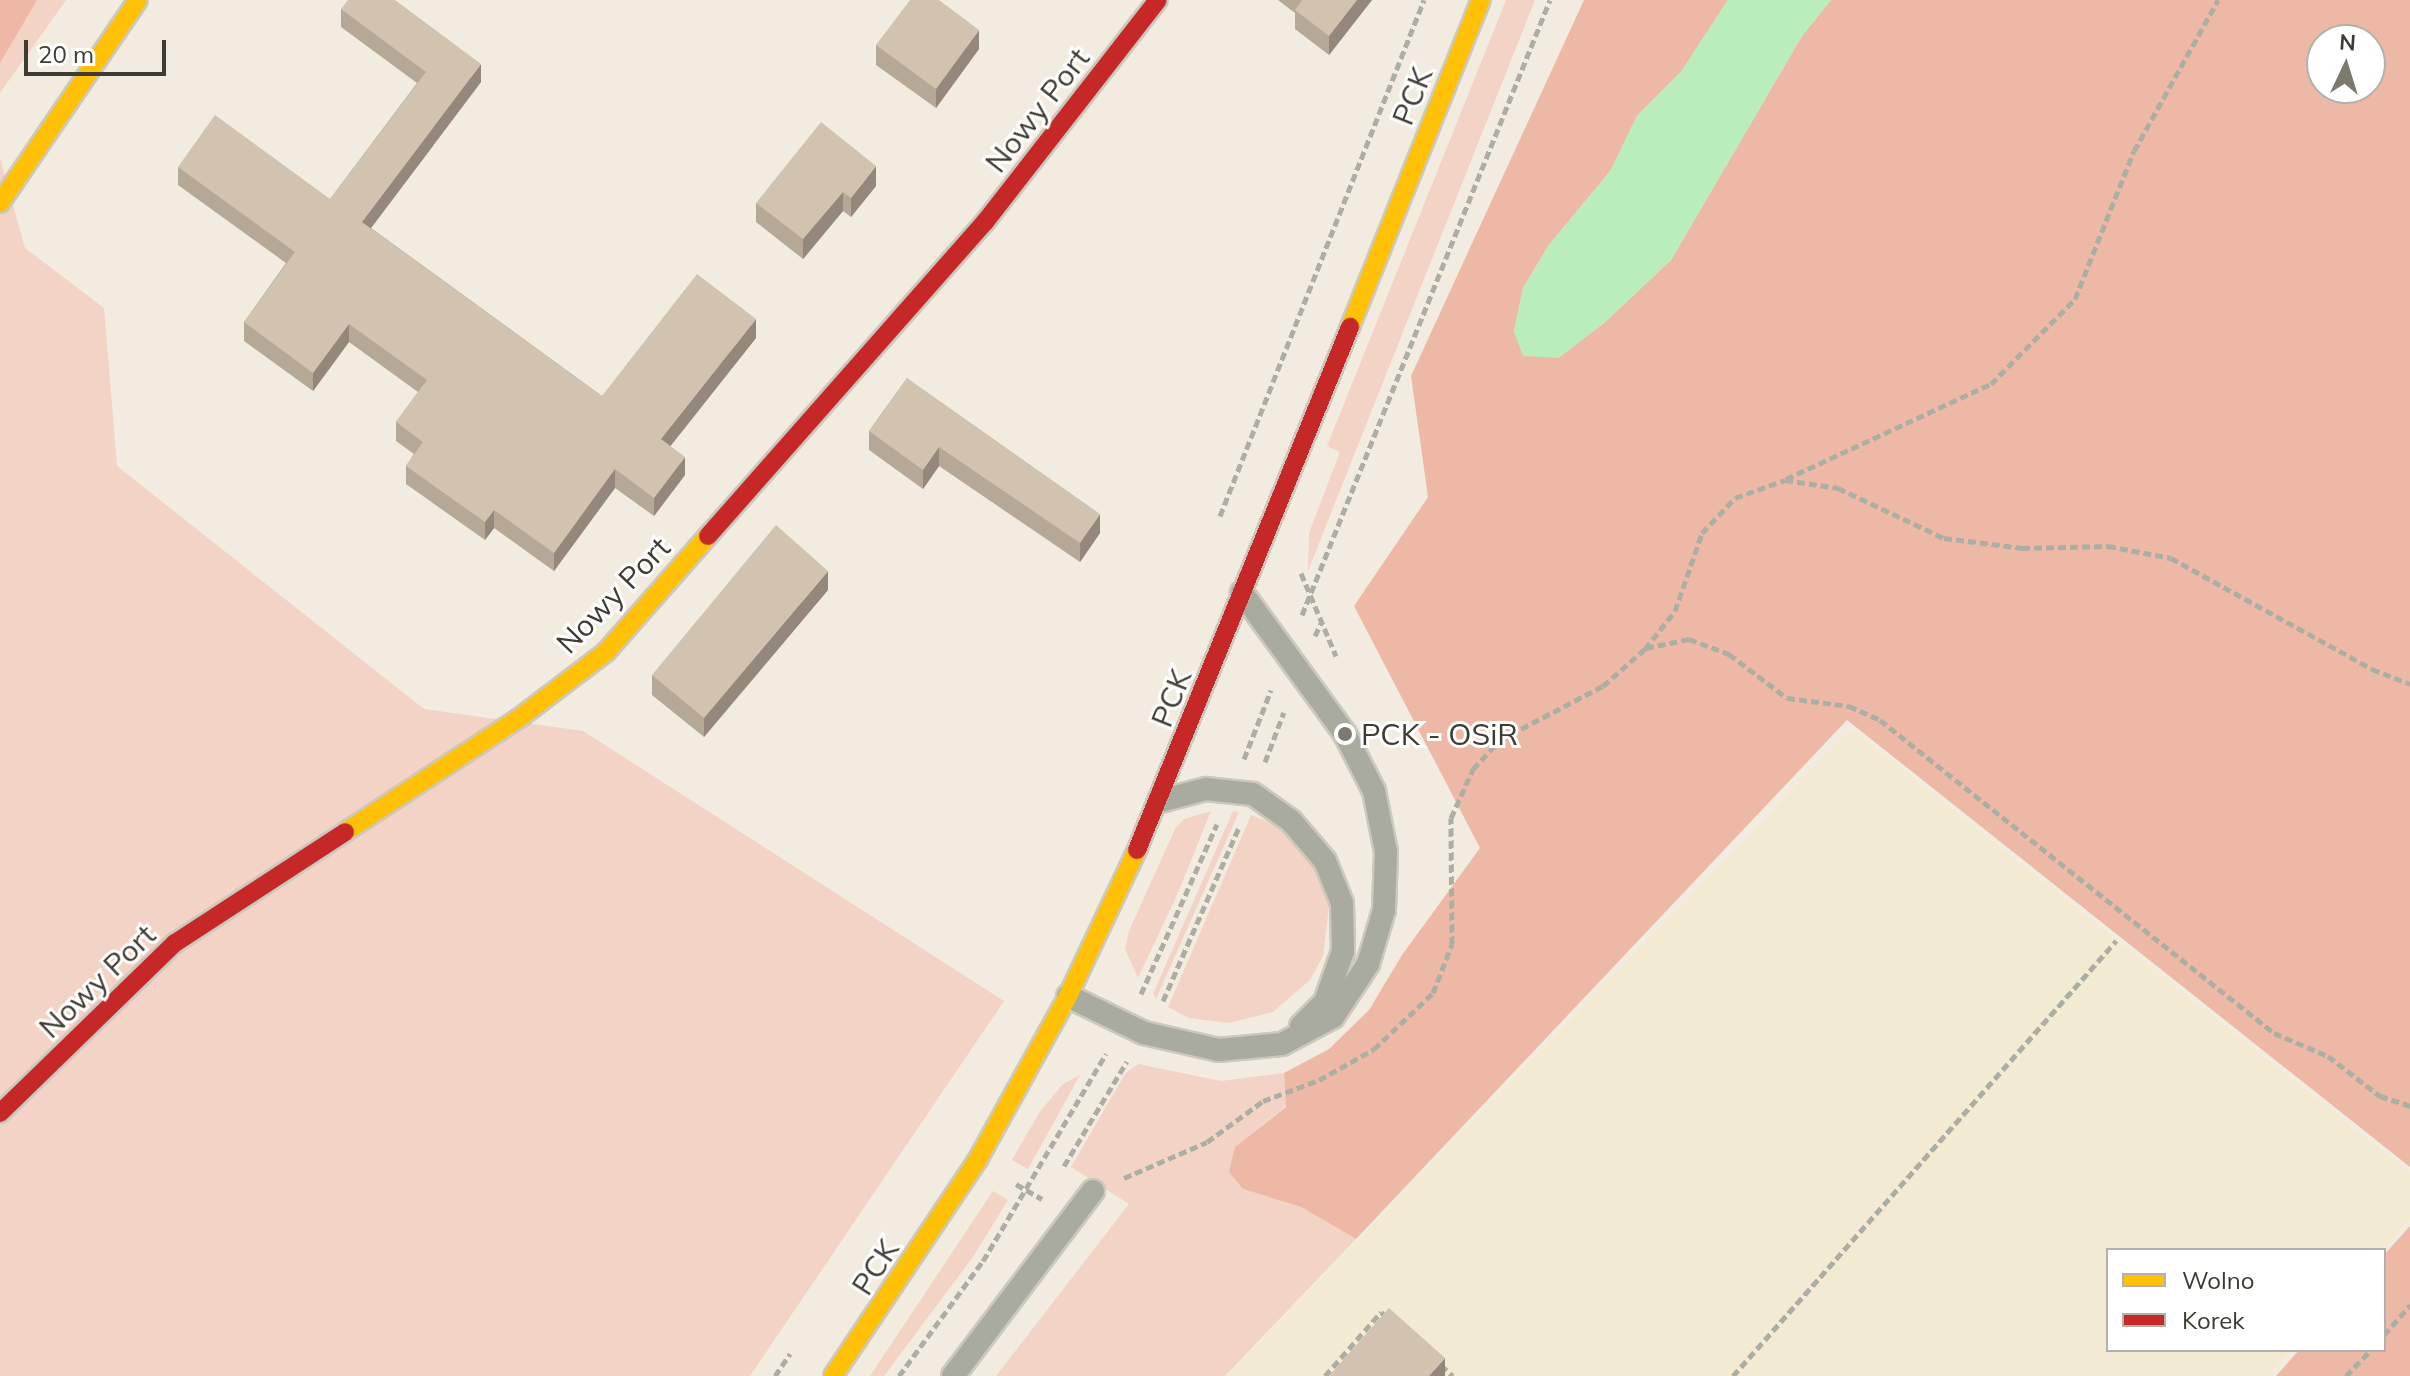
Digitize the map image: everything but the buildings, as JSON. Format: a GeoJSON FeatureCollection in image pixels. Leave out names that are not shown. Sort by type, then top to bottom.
{"type":"FeatureCollection","features":[{"type":"Feature","properties":{"kind":"street"},"geometry":{"type":"LineString","coordinates":[[0,203],[138,0]]}},
{"type":"Feature","properties":{"kind":"street","name":"Nowy Port"},"geometry":{"type":"LineString","coordinates":[[0,1113],[175,943],[522,716],[606,652],[985,222],[1158,0]]}},
{"type":"Feature","properties":{"kind":"street","name":"PCK"},"geometry":{"type":"LineString","coordinates":[[833,1376],[977,1161],[1068,996],[1160,801],[1481,0]]}},
{"type":"Feature","properties":{"kind":"lane"},"geometry":{"type":"LineString","coordinates":[[1068,996],[1144,1033],[1219,1050],[1282,1044],[1333,1017],[1368,964],[1384,910],[1386,852],[1374,791],[1345,734],[1242,593]]}},
{"type":"Feature","properties":{"kind":"lane"},"geometry":{"type":"LineString","coordinates":[[1160,801],[1206,789],[1253,794],[1291,821],[1325,861],[1342,903],[1343,951],[1325,1002],[1282,1044]]}},
{"type":"Feature","properties":{"kind":"lane"},"geometry":{"type":"LineString","coordinates":[[953,1376],[1093,1191]]}},
{"type":"Feature","properties":{"kind":"path"},"geometry":{"type":"LineString","coordinates":[[1214,531],[1424,0]]}},
{"type":"Feature","properties":{"kind":"path"},"geometry":{"type":"LineString","coordinates":[[1093,1191],[1207,1142],[1263,1101],[1319,1080],[1374,1049],[1433,993],[1452,944],[1451,818],[1473,769],[1500,740],[1603,686],[1645,649],[1675,611],[1702,533],[1735,498],[1785,480],[1991,384],[2075,299],[2134,151],[2218,0]]}},
{"type":"Feature","properties":{"kind":"path"},"geometry":{"type":"LineString","coordinates":[[1785,480],[1838,488],[1944,538],[2022,548],[2108,546],[2171,558],[2372,669],[2410,684]]}},
{"type":"Feature","properties":{"kind":"path"},"geometry":{"type":"LineString","coordinates":[[1059,1174],[1144,1033],[1207,907],[1321,623]]}},
{"type":"Feature","properties":{"kind":"path"},"geometry":{"type":"LineString","coordinates":[[1645,649],[1689,639],[1729,654],[1787,698],[1849,706],[1880,720],[2274,1033],[2328,1056],[2380,1096],[2410,1106]]}},
{"type":"Feature","properties":{"kind":"path"},"geometry":{"type":"LineString","coordinates":[[1733,1376],[2116,941]]}},
{"type":"Feature","properties":{"kind":"path"},"geometry":{"type":"LineString","coordinates":[[977,1161],[1044,1200],[1052,1187]]}},
{"type":"Feature","properties":{"kind":"path"},"geometry":{"type":"LineString","coordinates":[[2386,1333],[2410,1305]]}},
{"type":"Feature","properties":{"kind":"path"},"geometry":{"type":"LineString","coordinates":[[1325,1376],[1381,1312],[1391,1321]]}},
{"type":"Feature","properties":{"kind":"path"},"geometry":{"type":"LineString","coordinates":[[775,1376],[799,1340]]}},
{"type":"Feature","properties":{"kind":"path"},"geometry":{"type":"LineString","coordinates":[[2346,1376],[2369,1352]]}},
{"type":"Feature","properties":{"kind":"path"},"geometry":{"type":"LineString","coordinates":[[1433,1358],[1453,1376]]}},
{"type":"Feature","properties":{"kind":"shaded area"},"geometry":{"type":"Polygon","coordinates":[[[0,0],[66,0],[0,93],[0,0]]]}},
{"type":"Feature","properties":{"kind":"shaded area"},"geometry":{"type":"Polygon","coordinates":[[[0,0],[37,0],[0,63],[0,0]]]}},
{"type":"Feature","properties":{"kind":"shaded area"},"geometry":{"type":"Polygon","coordinates":[[[1506,0],[1535,0],[1308,571],[1309,533],[1340,452],[1327,446],[1506,0]]]}},
{"type":"Feature","properties":{"kind":"shaded area"},"geometry":{"type":"Polygon","coordinates":[[[1584,0],[1728,0],[1681,72],[1637,116],[1611,170],[1549,245],[1523,288],[1514,332],[1558,358],[1604,323],[1671,260],[1802,36],[1831,0],[2410,0],[2410,1167],[1847,720],[1356,1239],[1301,1207],[1243,1189],[1229,1172],[1235,1147],[1286,1107],[1284,1073],[1329,1049],[1369,1010],[1402,955],[1480,848],[1354,606],[1428,497],[1411,376],[1584,0]]]}},
{"type":"Feature","properties":{"kind":"shaded area"},"geometry":{"type":"Polygon","coordinates":[[[1728,0],[1831,0],[1802,36],[1671,260],[1604,323],[1558,358],[1523,356],[1514,332],[1523,288],[1549,245],[1611,170],[1637,116],[1681,72],[1728,0]]]}},
{"type":"Feature","properties":{"kind":"shaded area"},"geometry":{"type":"Polygon","coordinates":[[[0,158],[25,248],[104,308],[117,466],[424,709],[583,731],[1004,1001],[750,1376],[0,1376],[0,158]]]}},
{"type":"Feature","properties":{"kind":"shaded area"},"geometry":{"type":"Polygon","coordinates":[[[1851,729],[2410,1173],[2410,1219],[2383,1248],[2106,1248],[2106,1352],[2289,1352],[2267,1376],[1227,1376],[1851,729]]]}},
{"type":"Feature","properties":{"kind":"shaded area"},"geometry":{"type":"Polygon","coordinates":[[[1211,811],[1178,893],[1138,978],[1125,949],[1129,931],[1175,829],[1184,819],[1211,811]]]}},
{"type":"Feature","properties":{"kind":"shaded area"},"geometry":{"type":"Polygon","coordinates":[[[1233,811],[1239,812],[1156,999],[1153,994],[1233,811]]]}},
{"type":"Feature","properties":{"kind":"shaded area"},"geometry":{"type":"Polygon","coordinates":[[[1251,815],[1278,826],[1311,855],[1329,906],[1323,956],[1310,980],[1273,1012],[1229,1023],[1189,1018],[1168,1007],[1251,815]]]}},
{"type":"Feature","properties":{"kind":"shaded area"},"geometry":{"type":"Polygon","coordinates":[[[1138,1064],[1221,1081],[1284,1073],[1286,1106],[1235,1147],[1243,1189],[1301,1207],[1356,1239],[1225,1376],[996,1376],[1129,1204],[1071,1167],[1125,1074],[1138,1064]]]}},
{"type":"Feature","properties":{"kind":"shaded area"},"geometry":{"type":"Polygon","coordinates":[[[1080,1075],[1028,1169],[1012,1160],[1039,1113],[1063,1084],[1080,1075]]]}},
{"type":"Feature","properties":{"kind":"shaded area"},"geometry":{"type":"Polygon","coordinates":[[[993,1191],[1008,1200],[973,1257],[884,1376],[870,1376],[993,1191]]]}},
{"type":"Feature","properties":{"kind":"shaded area"},"geometry":{"type":"Polygon","coordinates":[[[2410,1226],[2410,1376],[2276,1376],[2297,1352],[2386,1352],[2386,1253],[2410,1226]]]}},
{"type":"Feature","properties":{"kind":"traffic: slow"},"geometry":{"type":"LineString","coordinates":[[0,203],[138,0]]}},
{"type":"Feature","properties":{"kind":"traffic: slow"},"geometry":{"type":"LineString","coordinates":[[1350,327],[1481,0]]}},
{"type":"Feature","properties":{"kind":"traffic: slow"},"geometry":{"type":"LineString","coordinates":[[345,832],[522,716],[606,652],[708,536]]}},
{"type":"Feature","properties":{"kind":"traffic: slow"},"geometry":{"type":"LineString","coordinates":[[833,1376],[977,1161],[1068,996],[1137,850]]}},
{"type":"Feature","properties":{"kind":"traffic: jam"},"geometry":{"type":"LineString","coordinates":[[708,536],[985,222],[1158,0]]}},
{"type":"Feature","properties":{"kind":"traffic: jam"},"geometry":{"type":"LineString","coordinates":[[1137,850],[1350,327]]}},
{"type":"Feature","properties":{"kind":"traffic: jam"},"geometry":{"type":"LineString","coordinates":[[0,1113],[175,943],[345,832]]}},
{"type":"Feature","properties":{"kind":"place","name":"PCK - OSiR"},"geometry":{"type":"Point","coordinates":[1345,734]}}]}
